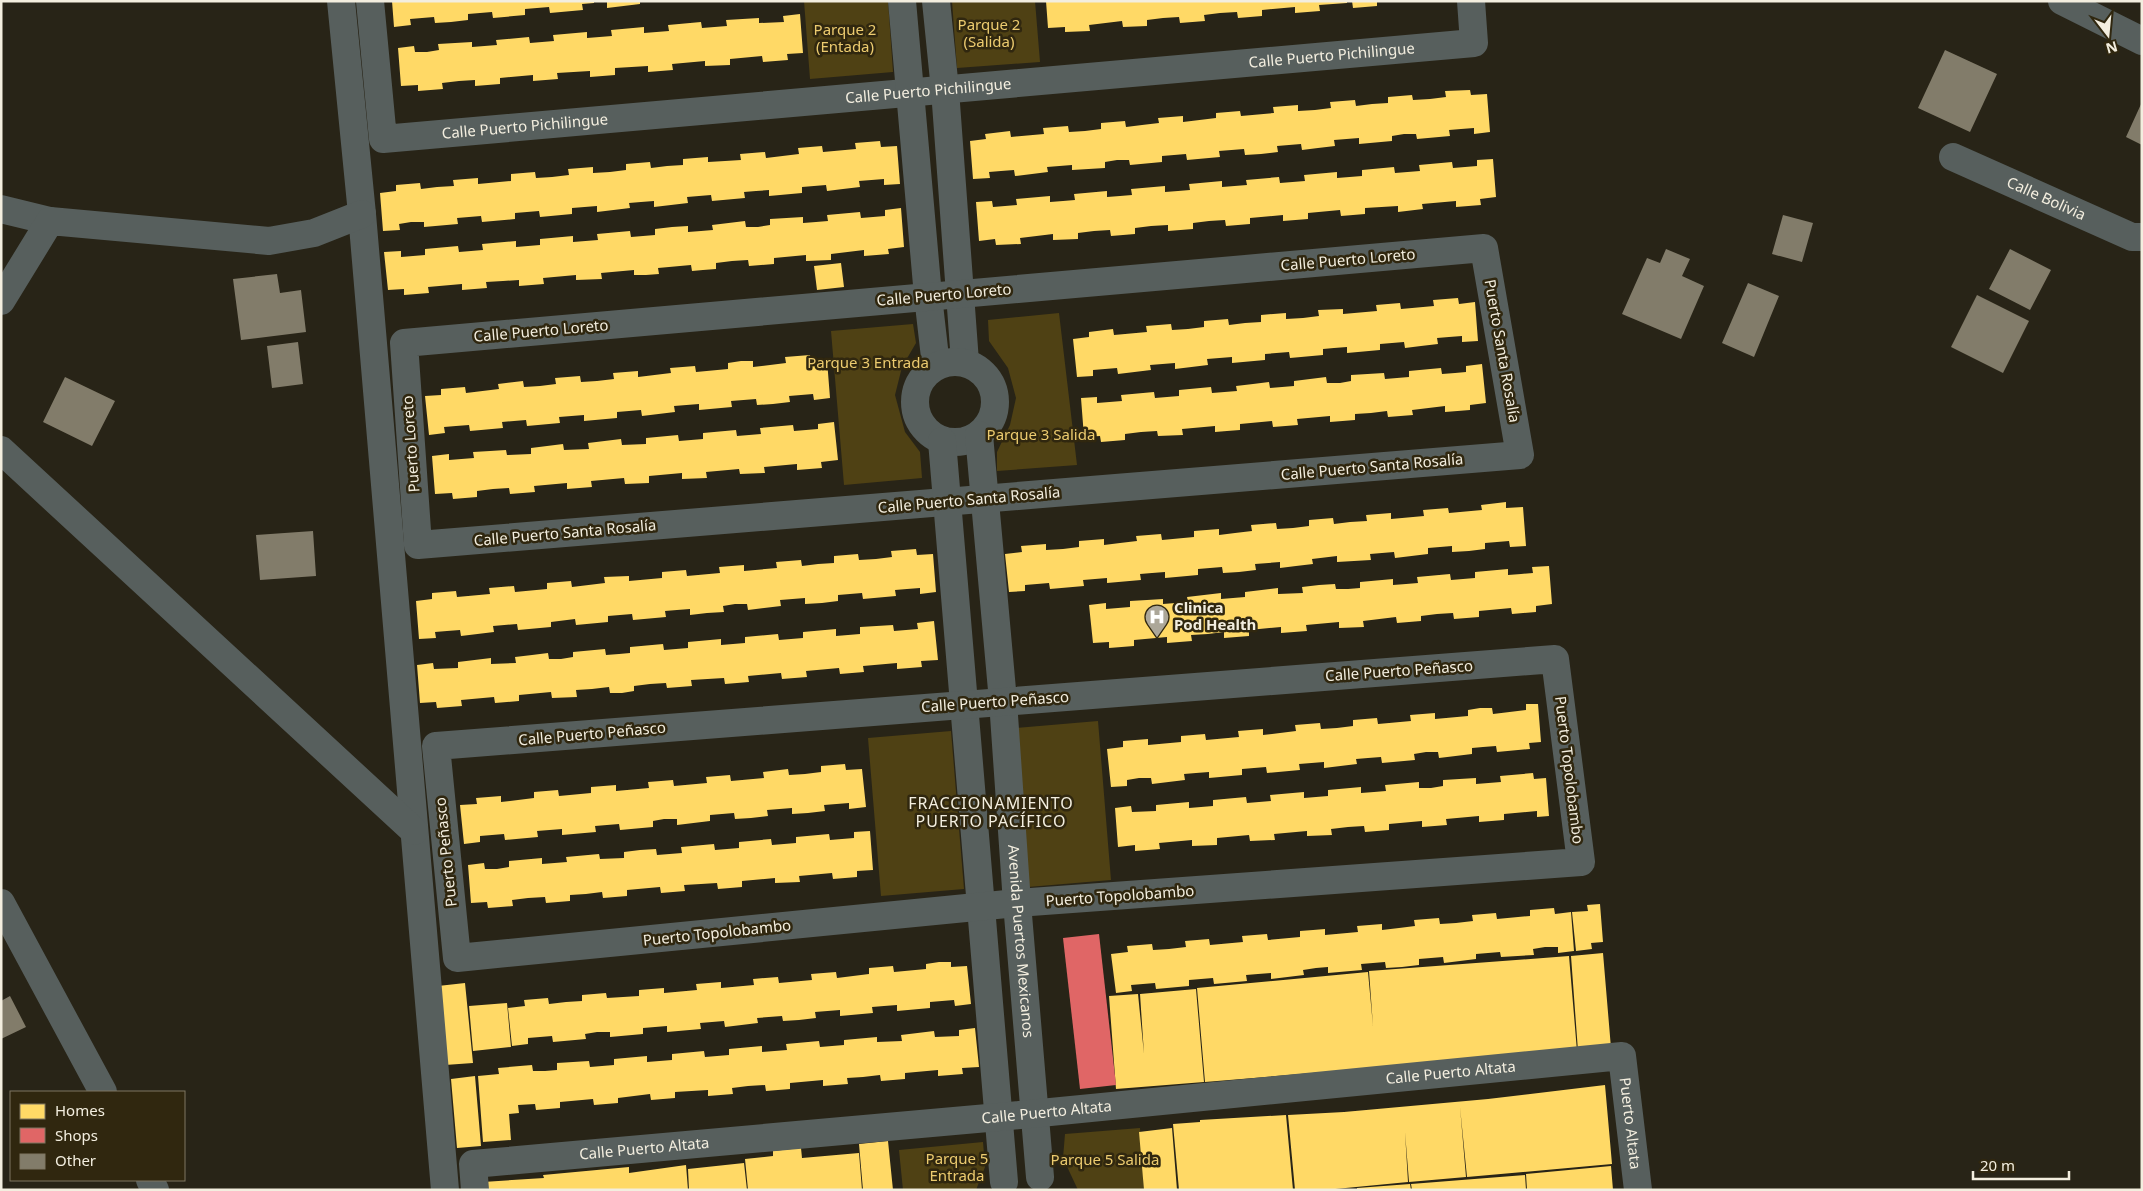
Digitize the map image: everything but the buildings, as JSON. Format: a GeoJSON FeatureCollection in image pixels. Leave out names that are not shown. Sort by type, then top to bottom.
{"type":"FeatureCollection","features":[{"type":"Feature","properties":{"kind":"street"},"geometry":{"type":"LineString","coordinates":[[342,1],[362,214],[445,1190]]}},
{"type":"Feature","properties":{"kind":"street","name":"Calle Puerto Pichilingue"},"geometry":{"type":"LineString","coordinates":[[370,1],[383,139],[1474,43],[1471,1]]}},
{"type":"Feature","properties":{"kind":"street"},"geometry":{"type":"LineString","coordinates":[[902,1],[936,366]]}},
{"type":"Feature","properties":{"kind":"street"},"geometry":{"type":"LineString","coordinates":[[936,1],[945,90],[965,362]]}},
{"type":"Feature","properties":{"kind":"street"},"geometry":{"type":"LineString","coordinates":[[2062,1],[2142,40]]}},
{"type":"Feature","properties":{"kind":"street","name":"Calle Bolivia"},"geometry":{"type":"LineString","coordinates":[[1953,157],[2132,237],[2142,237]]}},
{"type":"Feature","properties":{"kind":"street"},"geometry":{"type":"LineString","coordinates":[[1,209],[50,221],[269,241],[314,233],[362,214]]}},
{"type":"Feature","properties":{"kind":"street"},"geometry":{"type":"LineString","coordinates":[[1,301],[50,221]]}},
{"type":"Feature","properties":{"kind":"street","name":"Calle Puerto Loreto"},"geometry":{"type":"LineString","coordinates":[[404,343],[1484,248]]}},
{"type":"Feature","properties":{"kind":"street","name":"Puerto Santa Rosalía"},"geometry":{"type":"LineString","coordinates":[[1484,248],[1520,455]]}},
{"type":"Feature","properties":{"kind":"street","name":"Puerto Loreto"},"geometry":{"type":"LineString","coordinates":[[404,343],[418,545]]}},
{"type":"Feature","properties":{"kind":"street"},"geometry":{"type":"LineString","coordinates":[[950,361],[965,362],[979,368],[989,378],[995,391],[996,406],[992,419],[979,435],[958,442],[942,442],[923,427],[917,415],[915,402],[917,387],[925,375],[936,366],[950,361]]}},
{"type":"Feature","properties":{"kind":"street","name":"Avenida Puertos Mexicanos"},"geometry":{"type":"LineString","coordinates":[[979,435],[1003,701],[1016,903],[1035,1114],[1048,1183]]}},
{"type":"Feature","properties":{"kind":"street"},"geometry":{"type":"LineString","coordinates":[[942,442],[983,907],[999,1117],[1000,1186],[1021,1176],[1048,1183]]}},
{"type":"Feature","properties":{"kind":"street"},"geometry":{"type":"LineString","coordinates":[[1,450],[414,831]]}},
{"type":"Feature","properties":{"kind":"street","name":"Calle Puerto Santa Rosalía"},"geometry":{"type":"LineString","coordinates":[[418,545],[1520,455]]}},
{"type":"Feature","properties":{"kind":"street","name":"Calle Puerto Peñasco"},"geometry":{"type":"LineString","coordinates":[[436,746],[1555,659]]}},
{"type":"Feature","properties":{"kind":"street","name":"Puerto Topolobambo"},"geometry":{"type":"LineString","coordinates":[[457,958],[1016,903],[1581,862],[1555,659]]}},
{"type":"Feature","properties":{"kind":"street","name":"Puerto Peñasco"},"geometry":{"type":"LineString","coordinates":[[436,746],[457,958]]}},
{"type":"Feature","properties":{"kind":"street"},"geometry":{"type":"LineString","coordinates":[[1,903],[102,1091]]}},
{"type":"Feature","properties":{"kind":"street","name":"Calle Puerto Altata"},"geometry":{"type":"LineString","coordinates":[[474,1177],[999,1117],[1622,1056]]}},
{"type":"Feature","properties":{"kind":"street","name":"Puerto Altata"},"geometry":{"type":"LineString","coordinates":[[1622,1056],[1638,1190]]}},
{"type":"Feature","properties":{"kind":"green space","name":"Parque 2 (Entada)"},"geometry":{"type":"Polygon","coordinates":[[[804,1],[888,1],[893,72],[810,79],[804,1]]]}},
{"type":"Feature","properties":{"kind":"green space","name":"Parque 2 (Salida)"},"geometry":{"type":"Polygon","coordinates":[[[952,1],[1035,1],[1040,62],[957,68],[952,1]]]}},
{"type":"Feature","properties":{"kind":"green space","name":"Parque 3 Salida"},"geometry":{"type":"Polygon","coordinates":[[[1059,313],[1077,465],[997,471],[997,452],[1010,425],[1016,398],[1008,368],[989,341],[988,320],[1059,313]]]}},
{"type":"Feature","properties":{"kind":"green space","name":"Parque 3 Entrada"},"geometry":{"type":"Polygon","coordinates":[[[913,324],[916,343],[902,367],[895,395],[905,432],[920,452],[922,478],[844,485],[831,331],[913,324]]]}},
{"type":"Feature","properties":{"kind":"green space"},"geometry":{"type":"Polygon","coordinates":[[[1098,721],[1111,880],[1028,887],[1015,728],[1098,721]]]}},
{"type":"Feature","properties":{"kind":"green space"},"geometry":{"type":"Polygon","coordinates":[[[951,731],[964,889],[881,896],[868,738],[951,731]]]}},
{"type":"Feature","properties":{"kind":"green space","name":"Parque 5 Salida"},"geometry":{"type":"Polygon","coordinates":[[[1140,1128],[1144,1190],[1078,1190],[1063,1158],[1065,1134],[1140,1128]]]}},
{"type":"Feature","properties":{"kind":"green space","name":"Parque 5 Entrada"},"geometry":{"type":"Polygon","coordinates":[[[983,1142],[985,1167],[976,1190],[903,1190],[899,1150],[983,1142]]]}},
{"type":"Feature","properties":{"kind":"place","name":"Clinica Pod Health"},"geometry":{"type":"Point","coordinates":[1157,638]}},
{"type":"Feature","properties":{"kind":"district","name":"FRACCIONAMIENTO PUERTO PACÍFICO"},"geometry":{"type":"Point","coordinates":[991,812]}}]}
